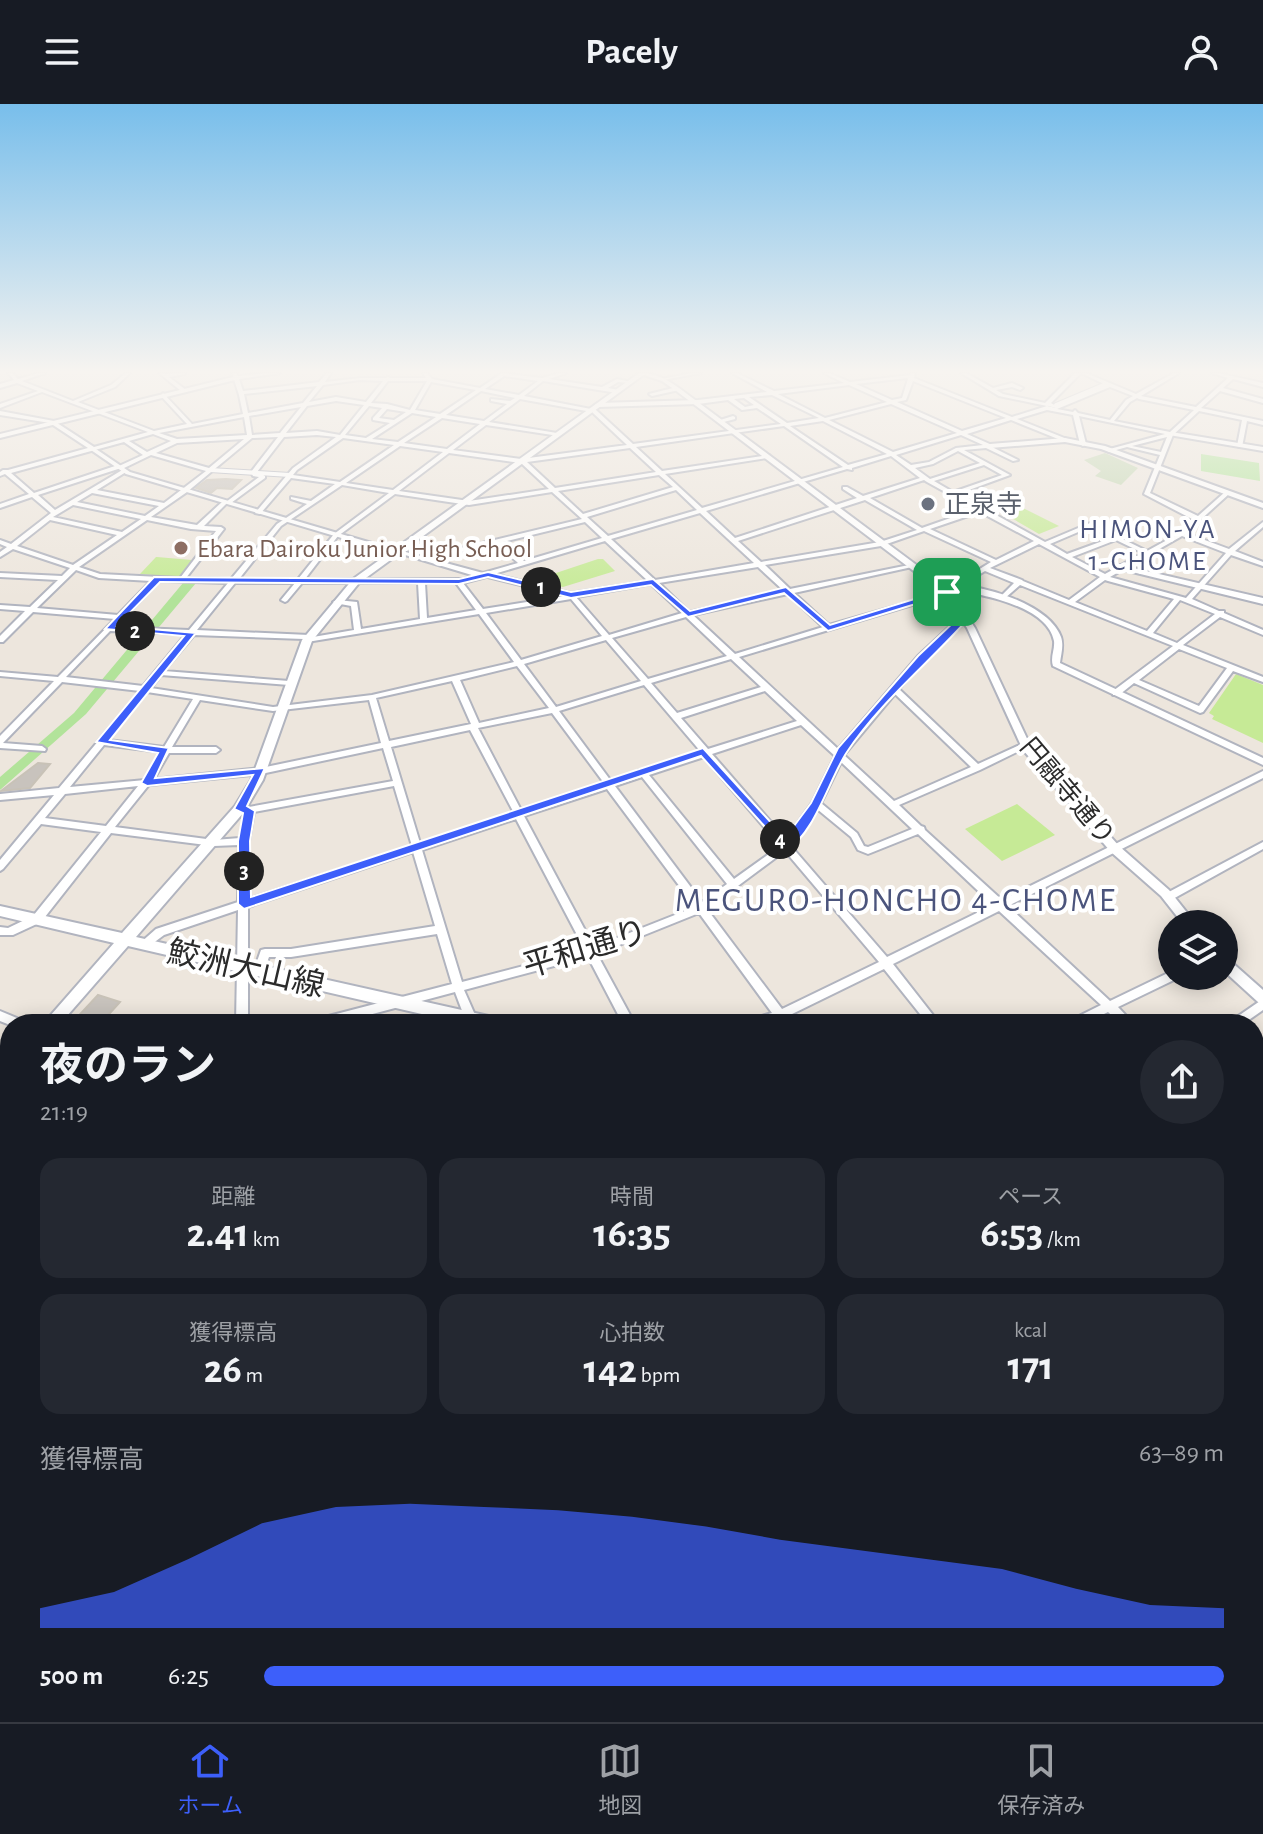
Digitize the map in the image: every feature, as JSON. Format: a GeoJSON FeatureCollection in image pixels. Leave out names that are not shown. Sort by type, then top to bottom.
{"type":"FeatureCollection","features":[{"type":"Feature","properties":{"kind":"main road"},"geometry":{"type":"LineString","coordinates":[[60,1014],[245,810],[308,638],[337,602],[356,581],[395,551],[539,449]]}},
{"type":"Feature","properties":{"kind":"main road","name":"鮫洲大山線"},"geometry":{"type":"LineString","coordinates":[[0,911],[442,1014]]}},
{"type":"Feature","properties":{"kind":"street"},"geometry":{"type":"LineString","coordinates":[[2,471],[93,449],[121,469],[185,491],[478,575],[608,540]]}},
{"type":"Feature","properties":{"kind":"street"},"geometry":{"type":"LineString","coordinates":[[138,449],[147,454],[210,470],[291,476],[463,503],[767,456]]}},
{"type":"Feature","properties":{"kind":"street"},"geometry":{"type":"LineString","coordinates":[[0,555],[55,513],[121,469],[159,449]]}},
{"type":"Feature","properties":{"kind":"street"},"geometry":{"type":"LineString","coordinates":[[0,640],[75,567],[185,491],[236,449]]}},
{"type":"Feature","properties":{"kind":"street"},"geometry":{"type":"LineString","coordinates":[[255,474],[273,449]]}},
{"type":"Feature","properties":{"kind":"street"},"geometry":{"type":"LineString","coordinates":[[258,513],[291,476],[326,449]]}},
{"type":"Feature","properties":{"kind":"street"},"geometry":{"type":"LineString","coordinates":[[0,867],[286,520],[391,449]]}},
{"type":"Feature","properties":{"kind":"street"},"geometry":{"type":"LineString","coordinates":[[430,449],[522,461],[613,449]]}},
{"type":"Feature","properties":{"kind":"street"},"geometry":{"type":"LineString","coordinates":[[285,600],[336,535],[450,449]]}},
{"type":"Feature","properties":{"kind":"street"},"geometry":{"type":"LineString","coordinates":[[634,449],[828,628]]}},
{"type":"Feature","properties":{"kind":"street","name":"円融寺通り"},"geometry":{"type":"LineString","coordinates":[[757,449],[912,565],[950,589],[1025,746],[1115,849],[1179,910]]}},
{"type":"Feature","properties":{"kind":"street"},"geometry":{"type":"LineString","coordinates":[[820,449],[848,468]]}},
{"type":"Feature","properties":{"kind":"street"},"geometry":{"type":"LineString","coordinates":[[882,449],[927,480],[1105,577],[1221,613],[1263,633]]}},
{"type":"Feature","properties":{"kind":"street"},"geometry":{"type":"LineString","coordinates":[[0,542],[99,576],[181,581],[459,582],[915,449]]}},
{"type":"Feature","properties":{"kind":"street"},"geometry":{"type":"LineString","coordinates":[[953,494],[1007,475],[958,449]]}},
{"type":"Feature","properties":{"kind":"street"},"geometry":{"type":"LineString","coordinates":[[911,467],[931,463],[963,449]]}},
{"type":"Feature","properties":{"kind":"street"},"geometry":{"type":"LineString","coordinates":[[994,449],[1015,460]]}},
{"type":"Feature","properties":{"kind":"street"},"geometry":{"type":"LineString","coordinates":[[1103,449],[1263,506]]}},
{"type":"Feature","properties":{"kind":"street"},"geometry":{"type":"LineString","coordinates":[[1109,450],[1115,449]]}},
{"type":"Feature","properties":{"kind":"street"},"geometry":{"type":"LineString","coordinates":[[1136,449],[1163,454]]}},
{"type":"Feature","properties":{"kind":"street"},"geometry":{"type":"LineString","coordinates":[[1165,449],[1148,496],[1198,519]]}},
{"type":"Feature","properties":{"kind":"street"},"geometry":{"type":"LineString","coordinates":[[522,461],[1118,1014]]}},
{"type":"Feature","properties":{"kind":"street"},"geometry":{"type":"LineString","coordinates":[[733,541],[985,463]]}},
{"type":"Feature","properties":{"kind":"street"},"geometry":{"type":"LineString","coordinates":[[0,506],[121,469]]}},
{"type":"Feature","properties":{"kind":"street"},"geometry":{"type":"LineString","coordinates":[[2,471],[55,513]]}},
{"type":"Feature","properties":{"kind":"street"},"geometry":{"type":"LineString","coordinates":[[198,528],[216,507],[263,477],[255,474]]}},
{"type":"Feature","properties":{"kind":"street"},"geometry":{"type":"LineString","coordinates":[[0,484],[14,479]]}},
{"type":"Feature","properties":{"kind":"street"},"geometry":{"type":"LineString","coordinates":[[702,512],[802,482]]}},
{"type":"Feature","properties":{"kind":"street"},"geometry":{"type":"LineString","coordinates":[[430,557],[584,518],[676,488]]}},
{"type":"Feature","properties":{"kind":"street"},"geometry":{"type":"LineString","coordinates":[[845,488],[996,562]]}},
{"type":"Feature","properties":{"kind":"street"},"geometry":{"type":"LineString","coordinates":[[91,491],[165,505]]}},
{"type":"Feature","properties":{"kind":"street"},"geometry":{"type":"LineString","coordinates":[[1071,602],[1105,577],[1182,534],[1227,493]]}},
{"type":"Feature","properties":{"kind":"street"},"geometry":{"type":"LineString","coordinates":[[293,498],[312,503]]}},
{"type":"Feature","properties":{"kind":"street"},"geometry":{"type":"LineString","coordinates":[[72,503],[198,528],[221,529],[181,581]]}},
{"type":"Feature","properties":{"kind":"street"},"geometry":{"type":"LineString","coordinates":[[738,503],[747,509]]}},
{"type":"Feature","properties":{"kind":"street"},"geometry":{"type":"LineString","coordinates":[[109,629],[308,638],[358,632],[884,544],[982,509]]}},
{"type":"Feature","properties":{"kind":"street"},"geometry":{"type":"LineString","coordinates":[[48,518],[123,534]]}},
{"type":"Feature","properties":{"kind":"street"},"geometry":{"type":"LineString","coordinates":[[1187,601],[1230,552],[1263,524]]}},
{"type":"Feature","properties":{"kind":"street"},"geometry":{"type":"LineString","coordinates":[[0,797],[261,771],[553,710],[950,589],[996,562],[1090,525],[1147,553]]}},
{"type":"Feature","properties":{"kind":"street"},"geometry":{"type":"LineString","coordinates":[[1182,534],[1263,564]]}},
{"type":"Feature","properties":{"kind":"street"},"geometry":{"type":"LineString","coordinates":[[1068,556],[1116,538]]}},
{"type":"Feature","properties":{"kind":"street"},"geometry":{"type":"LineString","coordinates":[[462,540],[469,548]]}},
{"type":"Feature","properties":{"kind":"street"},"geometry":{"type":"LineString","coordinates":[[499,541],[523,564]]}},
{"type":"Feature","properties":{"kind":"street"},"geometry":{"type":"LineString","coordinates":[[395,551],[430,557],[570,596],[886,963],[926,1014]]}},
{"type":"Feature","properties":{"kind":"street"},"geometry":{"type":"LineString","coordinates":[[0,674],[146,689],[282,709],[372,697],[519,664],[688,614],[786,590],[912,565]]}},
{"type":"Feature","properties":{"kind":"street"},"geometry":{"type":"LineString","coordinates":[[1123,567],[1263,601]]}},
{"type":"Feature","properties":{"kind":"street"},"geometry":{"type":"LineString","coordinates":[[984,568],[1263,680]]}},
{"type":"Feature","properties":{"kind":"street"},"geometry":{"type":"LineString","coordinates":[[0,575],[63,578]]}},
{"type":"Feature","properties":{"kind":"street"},"geometry":{"type":"LineString","coordinates":[[0,743],[157,579]]}},
{"type":"Feature","properties":{"kind":"street"},"geometry":{"type":"LineString","coordinates":[[421,581],[424,620]]}},
{"type":"Feature","properties":{"kind":"street"},"geometry":{"type":"LineString","coordinates":[[1002,598],[1020,581]]}},
{"type":"Feature","properties":{"kind":"street"},"geometry":{"type":"LineString","coordinates":[[459,582],[779,1014]]}},
{"type":"Feature","properties":{"kind":"street"},"geometry":{"type":"LineString","coordinates":[[950,589],[1002,598],[1034,613],[1051,627],[1059,643],[1056,664],[1263,762]]}},
{"type":"Feature","properties":{"kind":"street"},"geometry":{"type":"LineString","coordinates":[[1148,634],[1178,598]]}},
{"type":"Feature","properties":{"kind":"street"},"geometry":{"type":"LineString","coordinates":[[337,602],[354,604],[358,632]]}},
{"type":"Feature","properties":{"kind":"street"},"geometry":{"type":"LineString","coordinates":[[0,607],[121,617]]}},
{"type":"Feature","properties":{"kind":"street"},"geometry":{"type":"LineString","coordinates":[[1116,693],[1175,645],[1221,613]]}},
{"type":"Feature","properties":{"kind":"street","name":"平和通り"},"geometry":{"type":"LineString","coordinates":[[350,1014],[457,984],[591,952],[700,909],[786,846],[816,804],[840,753],[894,689],[963,619]]}},
{"type":"Feature","properties":{"kind":"street"},"geometry":{"type":"LineString","coordinates":[[1133,680],[1200,710],[1232,667]]}},
{"type":"Feature","properties":{"kind":"street"},"geometry":{"type":"LineString","coordinates":[[159,673],[289,683]]}},
{"type":"Feature","properties":{"kind":"street"},"geometry":{"type":"LineString","coordinates":[[455,678],[474,727],[624,1014]]}},
{"type":"Feature","properties":{"kind":"street"},"geometry":{"type":"LineString","coordinates":[[674,717],[768,688]]}},
{"type":"Feature","properties":{"kind":"street"},"geometry":{"type":"LineString","coordinates":[[894,689],[977,768]]}},
{"type":"Feature","properties":{"kind":"street"},"geometry":{"type":"LineString","coordinates":[[372,697],[457,984],[469,1014]]}},
{"type":"Feature","properties":{"kind":"street"},"geometry":{"type":"LineString","coordinates":[[0,931],[9,932],[37,919],[146,783],[197,698]]}},
{"type":"Feature","properties":{"kind":"street"},"geometry":{"type":"LineString","coordinates":[[144,944],[160,932],[703,751],[804,721]]}},
{"type":"Feature","properties":{"kind":"street"},"geometry":{"type":"LineString","coordinates":[[102,742],[165,750],[216,750]]}},
{"type":"Feature","properties":{"kind":"street"},"geometry":{"type":"LineString","coordinates":[[0,743],[42,749]]}},
{"type":"Feature","properties":{"kind":"street"},"geometry":{"type":"LineString","coordinates":[[894,804],[1025,746]]}},
{"type":"Feature","properties":{"kind":"street"},"geometry":{"type":"LineString","coordinates":[[642,772],[734,885]]}},
{"type":"Feature","properties":{"kind":"street"},"geometry":{"type":"LineString","coordinates":[[792,1014],[886,963],[1263,774]]}},
{"type":"Feature","properties":{"kind":"street"},"geometry":{"type":"LineString","coordinates":[[242,1014],[245,810],[397,783]]}},
{"type":"Feature","properties":{"kind":"street"},"geometry":{"type":"LineString","coordinates":[[816,804],[854,835],[861,848],[868,851],[921,829]]}},
{"type":"Feature","properties":{"kind":"street"},"geometry":{"type":"LineString","coordinates":[[38,820],[214,843],[244,841]]}},
{"type":"Feature","properties":{"kind":"street"},"geometry":{"type":"LineString","coordinates":[[1168,897],[1263,845]]}},
{"type":"Feature","properties":{"kind":"street"},"geometry":{"type":"LineString","coordinates":[[259,970],[265,953],[291,953],[441,929]]}},
{"type":"Feature","properties":{"kind":"street"},"geometry":{"type":"LineString","coordinates":[[1238,977],[1263,1001],[1247,1014]]}},
{"type":"Feature","properties":{"kind":"street"},"geometry":{"type":"LineString","coordinates":[[1094,1014],[1158,983]]}},
{"type":"Feature","properties":{"kind":"green space"},"geometry":{"type":"Polygon","coordinates":[[[1105,453],[1138,468],[1121,485],[1095,476],[1101,471],[1084,460],[1105,453]]]}},
{"type":"Feature","properties":{"kind":"green space"},"geometry":{"type":"Polygon","coordinates":[[[1201,454],[1259,463],[1260,481],[1201,471],[1201,454]]]}},
{"type":"Feature","properties":{"kind":"green space"},"geometry":{"type":"Polygon","coordinates":[[[1005,499],[1059,526],[1039,534],[994,508],[992,504],[1005,499]]]}},
{"type":"Feature","properties":{"kind":"green space"},"geometry":{"type":"Polygon","coordinates":[[[156,557],[192,560],[179,577],[140,574],[156,557]]]}},
{"type":"Feature","properties":{"kind":"green space"},"geometry":{"type":"Polygon","coordinates":[[[603,559],[615,571],[563,587],[535,580],[603,559]]]}},
{"type":"Feature","properties":{"kind":"green space"},"geometry":{"type":"Polygon","coordinates":[[[183,583],[196,583],[86,714],[0,790],[0,777],[74,713],[183,583]]]}},
{"type":"Feature","properties":{"kind":"green space"},"geometry":{"type":"Polygon","coordinates":[[[1236,674],[1263,685],[1263,743],[1212,719],[1214,716],[1209,713],[1236,674]]]}},
{"type":"Feature","properties":{"kind":"green space"},"geometry":{"type":"Polygon","coordinates":[[[1017,804],[1055,835],[1002,861],[965,829],[1017,804]]]}},
{"type":"Feature","properties":{"kind":"building"},"geometry":{"type":"Polygon","coordinates":[[[207,480],[241,480],[232,489],[217,488],[211,493],[196,488],[207,480]]]}},
{"type":"Feature","properties":{"kind":"building"},"geometry":{"type":"Polygon","coordinates":[[[38,763],[50,764],[30,788],[1,791],[38,763]]]}},
{"type":"Feature","properties":{"kind":"building"},"geometry":{"type":"Polygon","coordinates":[[[98,995],[120,1002],[109,1014],[80,1014],[98,995]]]}},
{"type":"Feature","properties":{"kind":"place","name":"正泉寺"},"geometry":{"type":"Point","coordinates":[928,504]}},
{"type":"Feature","properties":{"kind":"place","name":"Ebara Dairoku Junior High School"},"geometry":{"type":"Point","coordinates":[181,548]}},
{"type":"Feature","properties":{"kind":"district","name":"HIMON-YA 1-CHOME"},"geometry":{"type":"Point","coordinates":[1148,544]}},
{"type":"Feature","properties":{"kind":"district","name":"MEGURO-HONCHO 4-CHOME"},"geometry":{"type":"Point","coordinates":[896,899]}},
{"type":"Feature","properties":{"kind":"route"},"geometry":{"type":"LineString","coordinates":[[488,574],[571,595],[653,582],[688,614],[786,590],[828,628],[947,592],[963,619],[954,624],[921,658],[842,750],[816,804],[786,846],[703,751],[244,904],[244,841],[250,811],[240,809],[261,771],[147,783],[165,750],[102,742],[191,633],[109,629],[157,579],[459,582],[488,574]]}}]}
